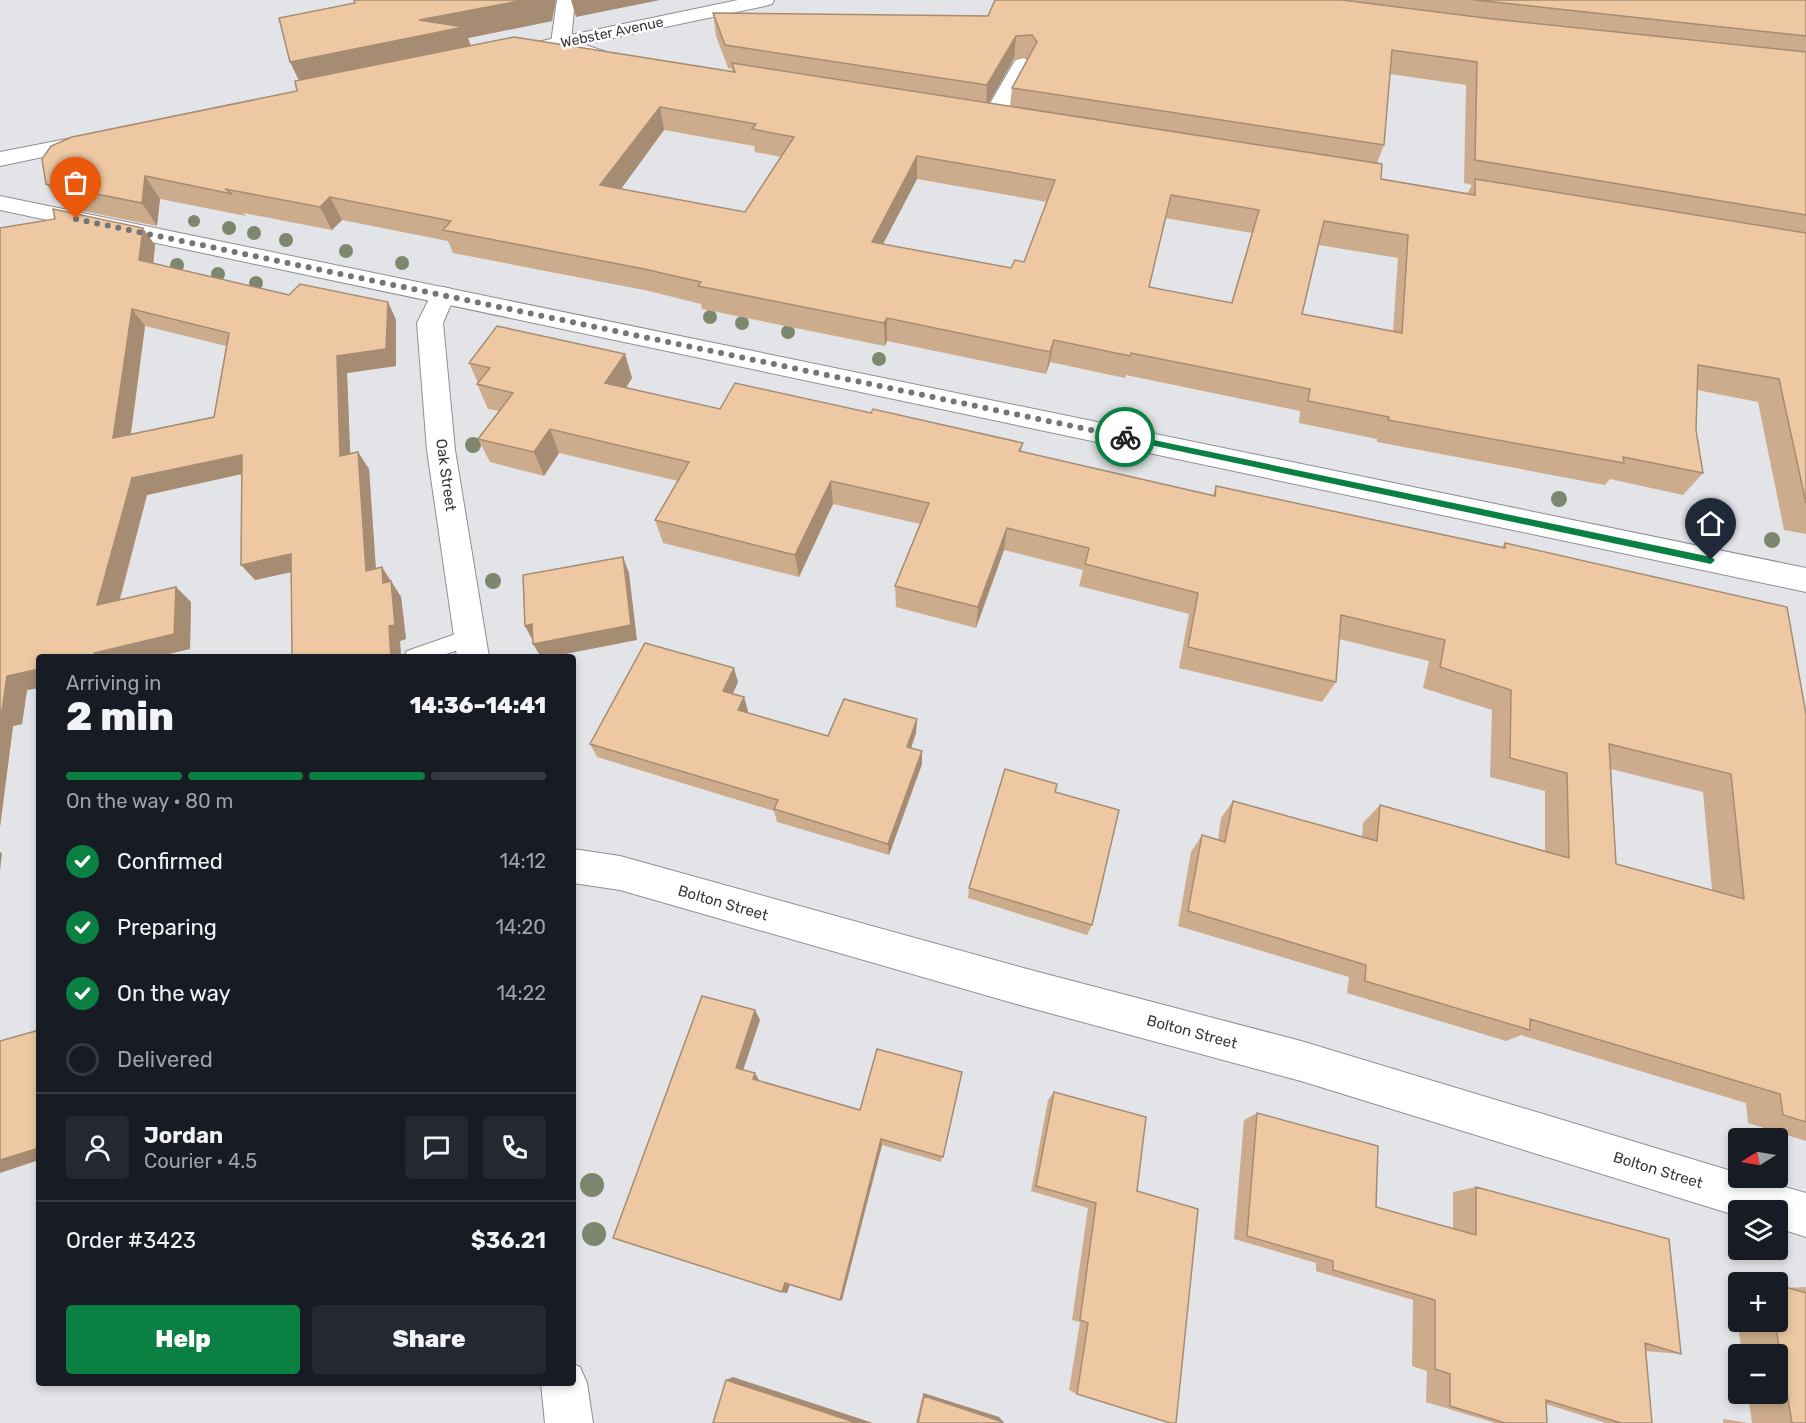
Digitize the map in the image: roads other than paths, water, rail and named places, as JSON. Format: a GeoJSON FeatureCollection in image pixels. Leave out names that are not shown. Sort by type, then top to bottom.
{"type":"FeatureCollection","features":[{"type":"Feature","properties":{"kind":"main road"},"geometry":{"type":"LineString","coordinates":[[566,0],[561,43],[592,55],[616,58]]}},
{"type":"Feature","properties":{"kind":"main road","name":"Webster Avenue"},"geometry":{"type":"LineString","coordinates":[[492,57],[765,0]]}},
{"type":"Feature","properties":{"kind":"main road"},"geometry":{"type":"LineString","coordinates":[[993,117],[1023,64]]}},
{"type":"Feature","properties":{"kind":"main road"},"geometry":{"type":"LineString","coordinates":[[969,113],[1016,120]]}},
{"type":"Feature","properties":{"kind":"main road"},"geometry":{"type":"LineString","coordinates":[[0,159],[113,136]]}},
{"type":"Feature","properties":{"kind":"main road"},"geometry":{"type":"LineString","coordinates":[[0,203],[1806,580]]}},
{"type":"Feature","properties":{"kind":"main road","name":"Oak Street"},"geometry":{"type":"LineString","coordinates":[[443,295],[430,323],[441,450],[471,647]]}},
{"type":"Feature","properties":{"kind":"main road","name":"Bolton Street"},"geometry":{"type":"LineString","coordinates":[[576,866],[620,873],[1027,988],[1301,1061],[1806,1215]]}},
{"type":"Feature","properties":{"kind":"main road"},"geometry":{"type":"LineString","coordinates":[[564,1386],[569,1423]]}},
{"type":"Feature","properties":{"kind":"lane"},"geometry":{"type":"LineString","coordinates":[[431,654],[471,647]]}}]}
